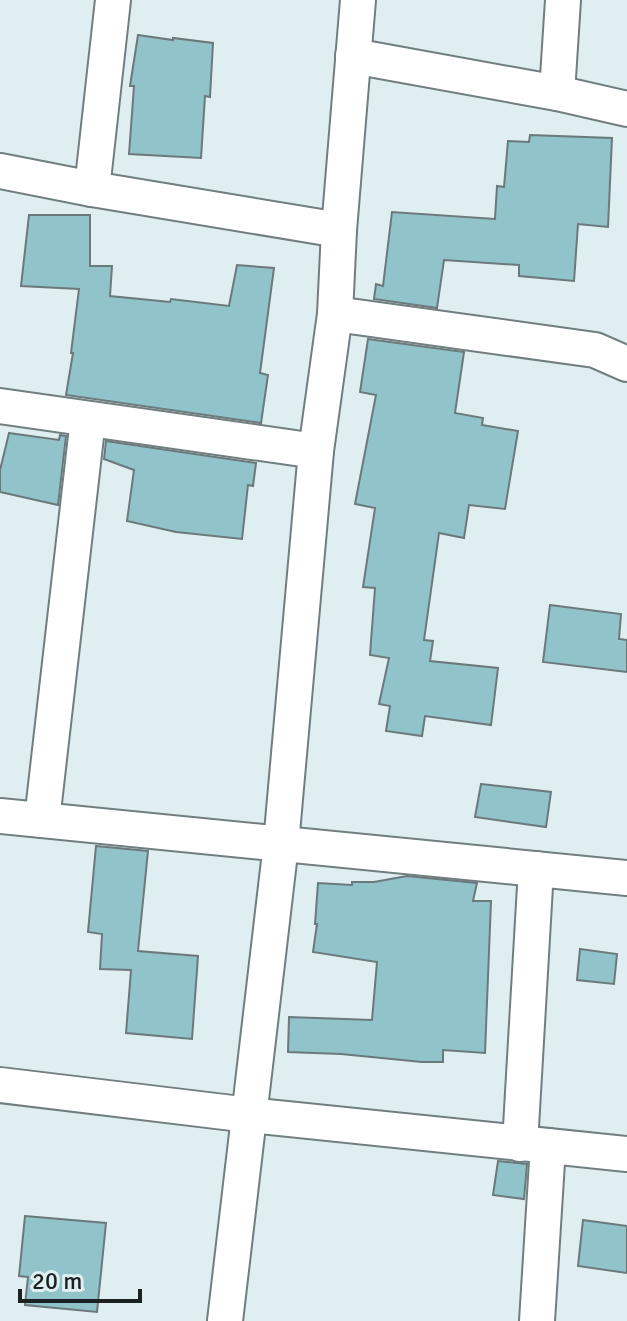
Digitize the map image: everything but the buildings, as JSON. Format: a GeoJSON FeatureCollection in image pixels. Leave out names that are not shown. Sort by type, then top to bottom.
{"type":"FeatureCollection","features":[{"type":"Feature","properties":{"kind":"street"},"geometry":{"type":"LineString","coordinates":[[92,189],[113,0]]}},
{"type":"Feature","properties":{"kind":"street"},"geometry":{"type":"LineString","coordinates":[[225,1321],[281,844],[316,451],[335,314],[358,0]]}},
{"type":"Feature","properties":{"kind":"street"},"geometry":{"type":"LineString","coordinates":[[557,93],[563,0]]}},
{"type":"Feature","properties":{"kind":"street"},"geometry":{"type":"LineString","coordinates":[[353,56],[557,93],[627,109]]}},
{"type":"Feature","properties":{"kind":"street"},"geometry":{"type":"LineString","coordinates":[[0,171],[339,230]]}},
{"type":"Feature","properties":{"kind":"street"},"geometry":{"type":"LineString","coordinates":[[335,314],[595,350],[627,364]]}},
{"type":"Feature","properties":{"kind":"street"},"geometry":{"type":"LineString","coordinates":[[0,406],[316,451]]}},
{"type":"Feature","properties":{"kind":"street"},"geometry":{"type":"LineString","coordinates":[[42,820],[88,419]]}},
{"type":"Feature","properties":{"kind":"street"},"geometry":{"type":"LineString","coordinates":[[0,816],[627,878]]}},
{"type":"Feature","properties":{"kind":"street"},"geometry":{"type":"LineString","coordinates":[[536,869],[534,1145],[537,1321]]}},
{"type":"Feature","properties":{"kind":"street"},"geometry":{"type":"LineString","coordinates":[[0,1085],[249,1115],[627,1154]]}}]}
